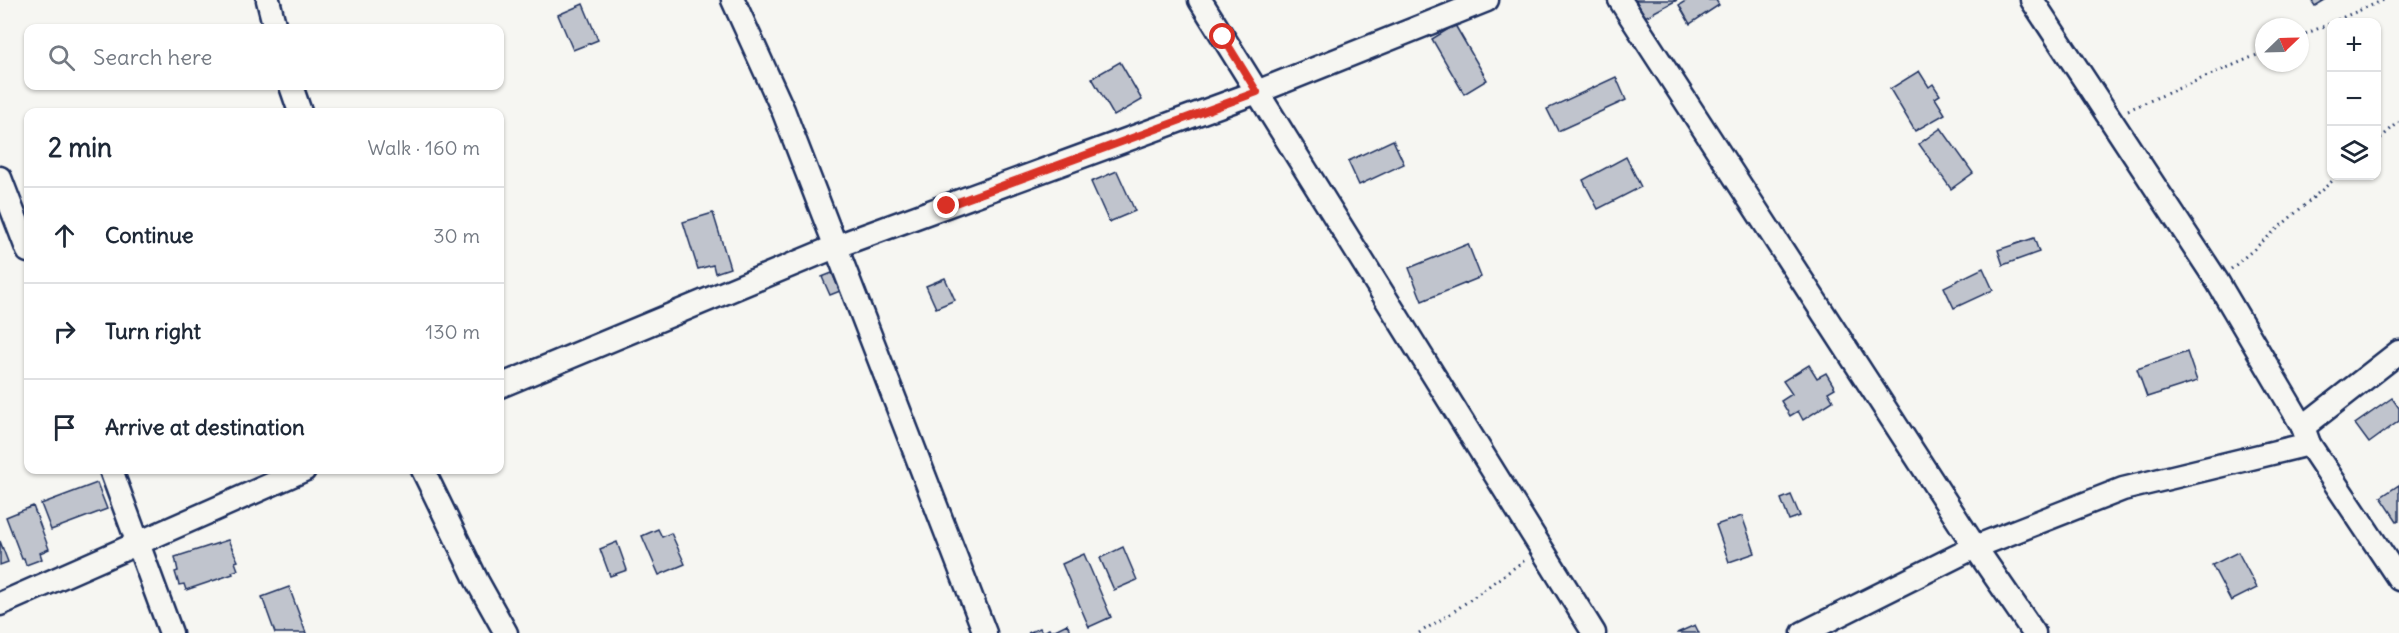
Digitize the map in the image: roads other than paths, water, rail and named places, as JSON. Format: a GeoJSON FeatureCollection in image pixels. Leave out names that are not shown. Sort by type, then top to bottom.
{"type":"FeatureCollection","features":[{"type":"Feature","properties":{"kind":"street"},"geometry":{"type":"LineString","coordinates":[[268,0],[274,24]]}},
{"type":"Feature","properties":{"kind":"street"},"geometry":{"type":"LineString","coordinates":[[733,0],[783,110],[985,633]]}},
{"type":"Feature","properties":{"kind":"street"},"geometry":{"type":"LineString","coordinates":[[1200,0],[1594,633]]}},
{"type":"Feature","properties":{"kind":"street"},"geometry":{"type":"LineString","coordinates":[[504,384],[837,246],[1257,92],[1487,0]]}},
{"type":"Feature","properties":{"kind":"street"},"geometry":{"type":"LineString","coordinates":[[1620,0],[1975,548],[2034,633]]}},
{"type":"Feature","properties":{"kind":"street"},"geometry":{"type":"LineString","coordinates":[[2032,0],[2217,281],[2306,436],[2399,579]]}},
{"type":"Feature","properties":{"kind":"street"},"geometry":{"type":"LineString","coordinates":[[292,90],[299,108]]}},
{"type":"Feature","properties":{"kind":"street"},"geometry":{"type":"LineString","coordinates":[[0,178],[24,241]]}},
{"type":"Feature","properties":{"kind":"street"},"geometry":{"type":"LineString","coordinates":[[1803,633],[1975,548],[2122,489],[2306,436],[2399,352]]}},
{"type":"Feature","properties":{"kind":"street"},"geometry":{"type":"LineString","coordinates":[[112,474],[171,633]]}},
{"type":"Feature","properties":{"kind":"street"},"geometry":{"type":"LineString","coordinates":[[0,604],[295,474]]}},
{"type":"Feature","properties":{"kind":"street"},"geometry":{"type":"LineString","coordinates":[[425,474],[477,581],[506,633]]}}]}
